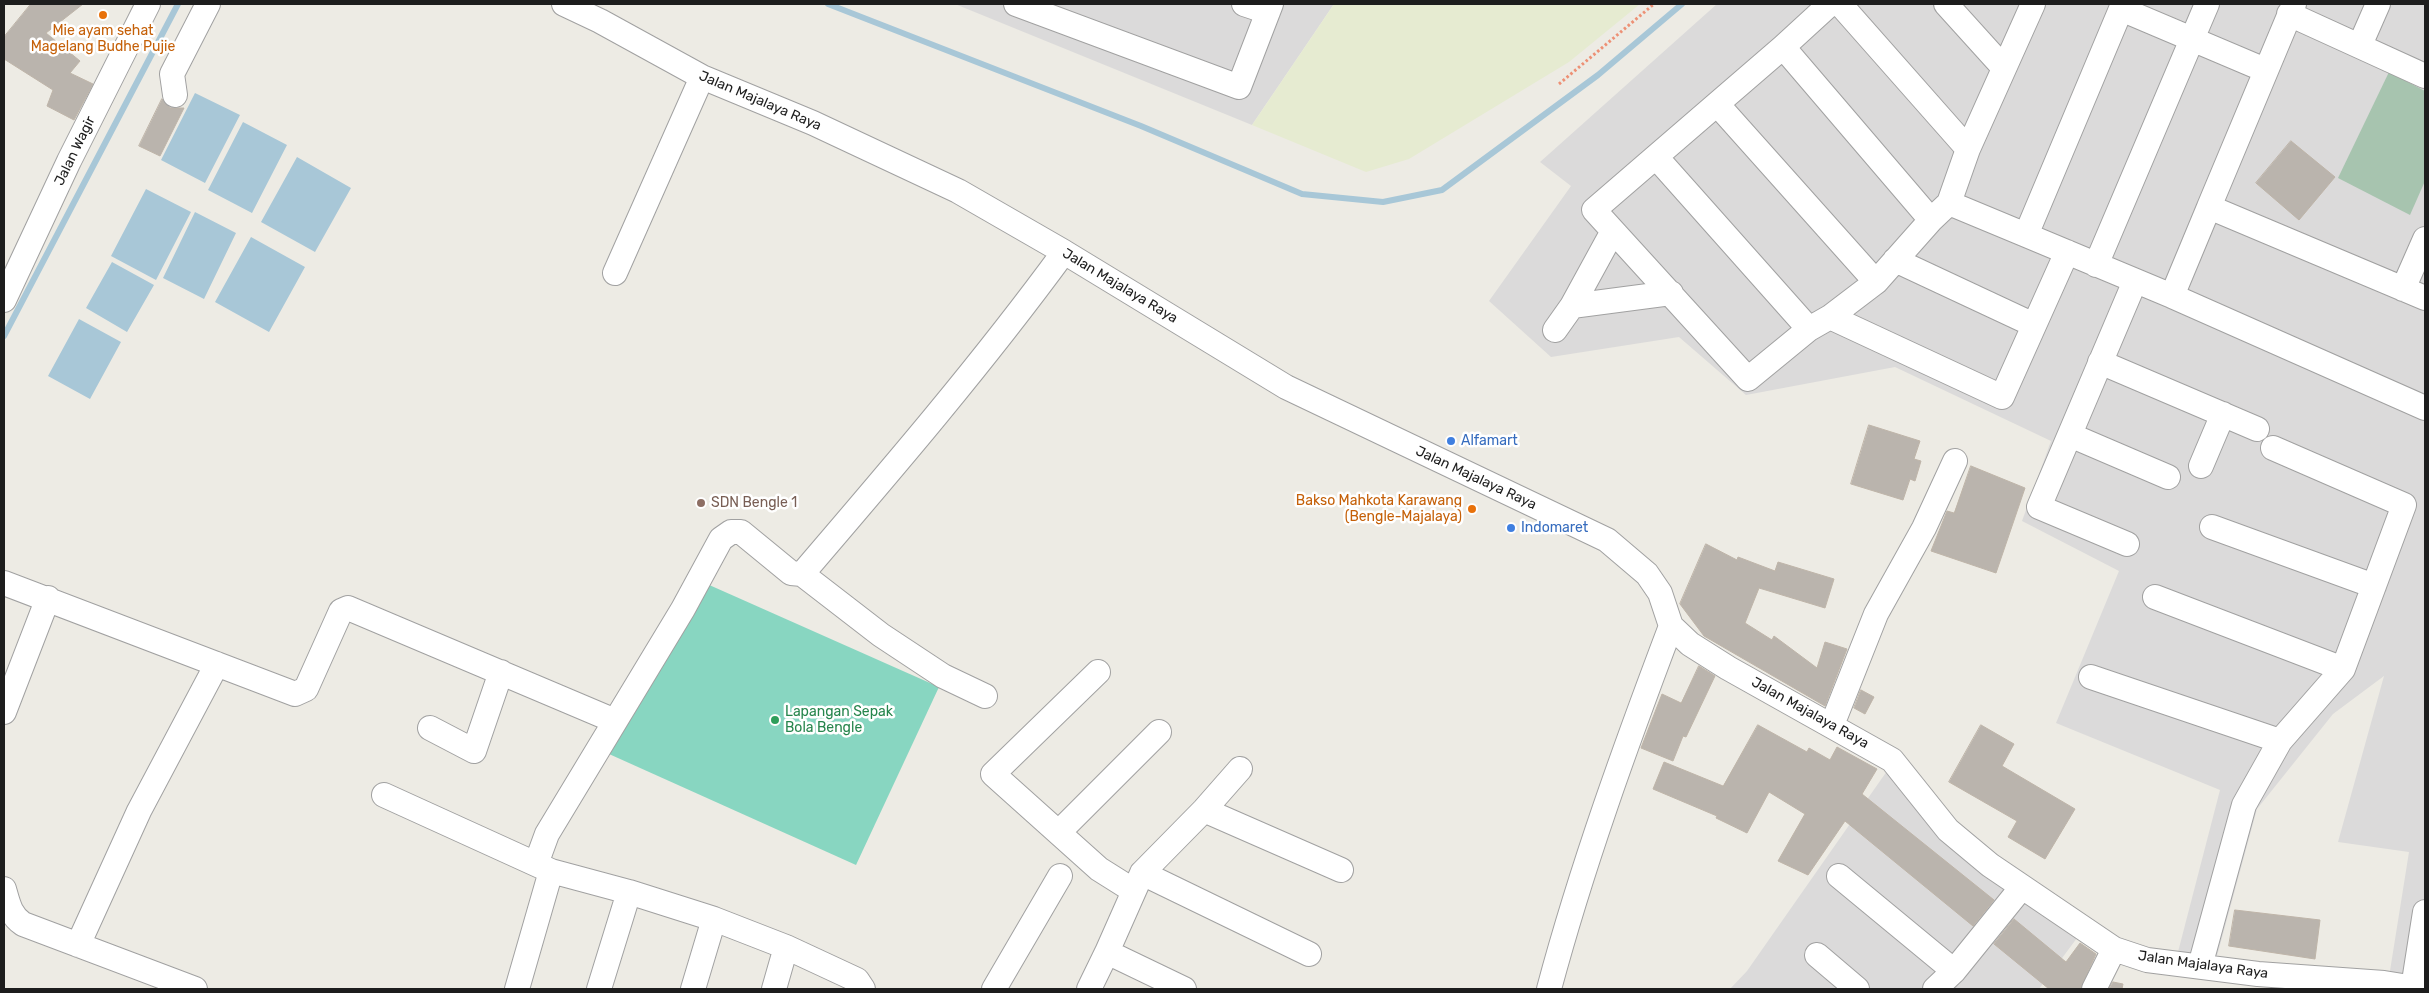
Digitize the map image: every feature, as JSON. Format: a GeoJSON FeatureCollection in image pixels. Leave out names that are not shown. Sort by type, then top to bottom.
{"type":"FeatureCollection","features":[{"type":"Feature","properties":{"kind":"street","name":"Jalan Wagir"},"geometry":{"type":"LineString","coordinates":[[4,300],[69,161],[148,4]]}},
{"type":"Feature","properties":{"kind":"street"},"geometry":{"type":"LineString","coordinates":[[175,95],[172,74],[208,4]]}},
{"type":"Feature","properties":{"kind":"street","name":"Jalan Majalaya Raya"},"geometry":{"type":"LineString","coordinates":[[564,4],[600,21],[702,77],[888,156],[958,191],[1064,252],[1286,387],[1607,540],[1647,574],[1660,593],[1671,626],[1706,655],[1892,760],[1948,830],[2022,887],[2114,949],[2147,960],[2200,966],[2257,982],[2384,983],[2417,988]]}},
{"type":"Feature","properties":{"kind":"street"},"geometry":{"type":"LineString","coordinates":[[1016,4],[1240,87],[1269,8],[1244,4]]}},
{"type":"Feature","properties":{"kind":"street"},"geometry":{"type":"LineString","coordinates":[[1830,4],[1594,210],[1748,379],[1809,328],[1830,317],[1876,282],[1931,220],[1950,203],[1968,149],[2003,67],[2033,4]]}},
{"type":"Feature","properties":{"kind":"street"},"geometry":{"type":"LineString","coordinates":[[1840,4],[1968,149]]}},
{"type":"Feature","properties":{"kind":"street"},"geometry":{"type":"LineString","coordinates":[[1946,4],[2003,67]]}},
{"type":"Feature","properties":{"kind":"street"},"geometry":{"type":"LineString","coordinates":[[2096,265],[2207,4]]}},
{"type":"Feature","properties":{"kind":"street"},"geometry":{"type":"LineString","coordinates":[[2360,45],[2378,4]]}},
{"type":"Feature","properties":{"kind":"street"},"geometry":{"type":"LineString","coordinates":[[2026,235],[2118,6],[2265,70]]}},
{"type":"Feature","properties":{"kind":"street"},"geometry":{"type":"LineString","coordinates":[[2172,296],[2292,9],[2360,45],[2425,76]]}},
{"type":"Feature","properties":{"kind":"street"},"geometry":{"type":"LineString","coordinates":[[1783,47],[1931,220]]}},
{"type":"Feature","properties":{"kind":"street"},"geometry":{"type":"LineString","coordinates":[[615,273],[702,77]]}},
{"type":"Feature","properties":{"kind":"street"},"geometry":{"type":"LineString","coordinates":[[1717,104],[1876,282]]}},
{"type":"Feature","properties":{"kind":"street"},"geometry":{"type":"LineString","coordinates":[[1656,157],[1809,328]]}},
{"type":"Feature","properties":{"kind":"street"},"geometry":{"type":"LineString","coordinates":[[1950,203],[2172,296],[2425,408]]}},
{"type":"Feature","properties":{"kind":"street"},"geometry":{"type":"LineString","coordinates":[[2209,208],[2425,298]]}},
{"type":"Feature","properties":{"kind":"street"},"geometry":{"type":"LineString","coordinates":[[1555,330],[1572,306],[1613,231]]}},
{"type":"Feature","properties":{"kind":"street"},"geometry":{"type":"LineString","coordinates":[[2403,288],[2425,239]]}},
{"type":"Feature","properties":{"kind":"street"},"geometry":{"type":"LineString","coordinates":[[802,574],[963,383],[1064,252]]}},
{"type":"Feature","properties":{"kind":"street"},"geometry":{"type":"LineString","coordinates":[[1830,317],[2002,397],[2067,252]]}},
{"type":"Feature","properties":{"kind":"street"},"geometry":{"type":"LineString","coordinates":[[1895,260],[2034,325]]}},
{"type":"Feature","properties":{"kind":"street"},"geometry":{"type":"LineString","coordinates":[[2127,544],[2039,507],[2135,281]]}},
{"type":"Feature","properties":{"kind":"street"},"geometry":{"type":"LineString","coordinates":[[1572,306],[1671,293]]}},
{"type":"Feature","properties":{"kind":"street"},"geometry":{"type":"LineString","coordinates":[[2100,362],[2257,429]]}},
{"type":"Feature","properties":{"kind":"street"},"geometry":{"type":"LineString","coordinates":[[2201,466],[2223,414]]}},
{"type":"Feature","properties":{"kind":"street"},"geometry":{"type":"LineString","coordinates":[[2070,435],[2168,477]]}},
{"type":"Feature","properties":{"kind":"street"},"geometry":{"type":"LineString","coordinates":[[2200,966],[2244,805],[2280,740],[2343,669],[2404,505],[2274,448]]}},
{"type":"Feature","properties":{"kind":"street"},"geometry":{"type":"LineString","coordinates":[[1832,725],[1876,614],[1924,528],[1955,461]]}},
{"type":"Feature","properties":{"kind":"street"},"geometry":{"type":"LineString","coordinates":[[2212,527],[2374,586]]}},
{"type":"Feature","properties":{"kind":"street"},"geometry":{"type":"LineString","coordinates":[[517,989],[544,868],[547,834],[683,609],[710,556],[725,535],[735,531],[741,532],[791,573],[802,574],[904,650],[943,676],[985,696]]}},
{"type":"Feature","properties":{"kind":"street"},"geometry":{"type":"LineString","coordinates":[[4,583],[48,598],[290,693],[302,692],[309,685],[341,611],[348,608],[615,721]]}},
{"type":"Feature","properties":{"kind":"street"},"geometry":{"type":"LineString","coordinates":[[4,712],[48,598]]}},
{"type":"Feature","properties":{"kind":"street"},"geometry":{"type":"LineString","coordinates":[[2155,598],[2343,669]]}},
{"type":"Feature","properties":{"kind":"street"},"geometry":{"type":"LineString","coordinates":[[1549,989],[1559,951],[1615,778],[1671,626]]}},
{"type":"Feature","properties":{"kind":"street"},"geometry":{"type":"LineString","coordinates":[[78,945],[139,811],[217,664]]}},
{"type":"Feature","properties":{"kind":"street"},"geometry":{"type":"LineString","coordinates":[[430,728],[474,751],[501,672]]}},
{"type":"Feature","properties":{"kind":"street"},"geometry":{"type":"LineString","coordinates":[[1098,672],[993,774],[1099,869],[1138,882],[1309,954]]}},
{"type":"Feature","properties":{"kind":"street"},"geometry":{"type":"LineString","coordinates":[[2091,678],[2280,740]]}},
{"type":"Feature","properties":{"kind":"street"},"geometry":{"type":"LineString","coordinates":[[1059,832],[1159,732]]}},
{"type":"Feature","properties":{"kind":"street"},"geometry":{"type":"LineString","coordinates":[[1089,989],[1138,882],[1240,769]]}},
{"type":"Feature","properties":{"kind":"street"},"geometry":{"type":"LineString","coordinates":[[384,795],[544,868],[714,919],[786,946],[857,980],[864,989]]}},
{"type":"Feature","properties":{"kind":"street"},"geometry":{"type":"LineString","coordinates":[[1204,810],[1341,870]]}},
{"type":"Feature","properties":{"kind":"street"},"geometry":{"type":"LineString","coordinates":[[994,989],[1060,876]]}},
{"type":"Feature","properties":{"kind":"street"},"geometry":{"type":"LineString","coordinates":[[1839,876],[1954,971]]}},
{"type":"Feature","properties":{"kind":"street"},"geometry":{"type":"LineString","coordinates":[[1935,989],[1954,971],[2022,887]]}},
{"type":"Feature","properties":{"kind":"street"},"geometry":{"type":"LineString","coordinates":[[4,889],[8,906],[16,919],[23,924],[195,989]]}},
{"type":"Feature","properties":{"kind":"street"},"geometry":{"type":"LineString","coordinates":[[599,989],[629,892]]}},
{"type":"Feature","properties":{"kind":"street"},"geometry":{"type":"LineString","coordinates":[[2417,988],[2425,912]]}},
{"type":"Feature","properties":{"kind":"street"},"geometry":{"type":"LineString","coordinates":[[692,989],[714,919]]}},
{"type":"Feature","properties":{"kind":"street"},"geometry":{"type":"LineString","coordinates":[[774,989],[786,946]]}},
{"type":"Feature","properties":{"kind":"street"},"geometry":{"type":"LineString","coordinates":[[2094,989],[2114,949]]}},
{"type":"Feature","properties":{"kind":"street"},"geometry":{"type":"LineString","coordinates":[[1107,952],[1184,989]]}},
{"type":"Feature","properties":{"kind":"street"},"geometry":{"type":"LineString","coordinates":[[1817,955],[1857,989]]}},
{"type":"Feature","properties":{"kind":"path"},"geometry":{"type":"LineString","coordinates":[[1559,84],[1654,4]]}},
{"type":"Feature","properties":{"kind":"shaded area"},"geometry":{"type":"Polygon","coordinates":[[[955,4],[1334,4],[1252,125],[955,4]]]}},
{"type":"Feature","properties":{"kind":"shaded area"},"geometry":{"type":"Polygon","coordinates":[[[1717,4],[2425,4],[2425,979],[2389,977],[2409,852],[2338,842],[2384,676],[2333,714],[2257,809],[2217,956],[2178,952],[2220,790],[2056,723],[2119,571],[2022,521],[2051,441],[1895,367],[1746,395],[1679,337],[1551,357],[1489,301],[1571,186],[1540,162],[1717,4]]]}},
{"type":"Feature","properties":{"kind":"shaded area"},"geometry":{"type":"Polygon","coordinates":[[[1887,771],[1992,875],[2077,938],[2039,989],[1730,989],[1747,971],[1887,771]]]}},
{"type":"Feature","properties":{"kind":"green space"},"geometry":{"type":"Polygon","coordinates":[[[1334,4],[1640,4],[1569,62],[1409,159],[1366,172],[1252,125],[1334,4]]]}},
{"type":"Feature","properties":{"kind":"green space"},"geometry":{"type":"Polygon","coordinates":[[[2389,72],[2425,91],[2425,181],[2410,215],[2338,178],[2389,72]]]}},
{"type":"Feature","properties":{"kind":"green space","name":"Lapangan Sepak Bola Bengle"},"geometry":{"type":"Polygon","coordinates":[[[698,580],[939,687],[856,865],[609,754],[698,580]]]}},
{"type":"Feature","properties":{"kind":"water"},"geometry":{"type":"Polygon","coordinates":[[[195,93],[240,115],[205,183],[161,160],[195,93]]]}},
{"type":"Feature","properties":{"kind":"water"},"geometry":{"type":"Polygon","coordinates":[[[243,122],[287,145],[252,213],[208,190],[243,122]]]}},
{"type":"Feature","properties":{"kind":"water"},"geometry":{"type":"Polygon","coordinates":[[[297,157],[351,188],[315,252],[261,222],[297,157]]]}},
{"type":"Feature","properties":{"kind":"water"},"geometry":{"type":"Polygon","coordinates":[[[146,189],[191,212],[156,280],[111,256],[146,189]]]}},
{"type":"Feature","properties":{"kind":"water"},"geometry":{"type":"Polygon","coordinates":[[[195,212],[236,233],[204,299],[163,278],[195,212]]]}},
{"type":"Feature","properties":{"kind":"water"},"geometry":{"type":"Polygon","coordinates":[[[251,237],[305,267],[269,332],[215,302],[251,237]]]}},
{"type":"Feature","properties":{"kind":"water"},"geometry":{"type":"Polygon","coordinates":[[[112,262],[154,285],[127,332],[86,308],[112,262]]]}},
{"type":"Feature","properties":{"kind":"water"},"geometry":{"type":"Polygon","coordinates":[[[79,319],[121,342],[90,399],[48,376],[79,319]]]}},
{"type":"Feature","properties":{"kind":"building"},"geometry":{"type":"Polygon","coordinates":[[[31,4],[83,4],[46,33],[80,61],[70,73],[93,84],[74,120],[47,106],[53,90],[4,59],[4,37],[31,4]]]}},
{"type":"Feature","properties":{"kind":"building"},"geometry":{"type":"Polygon","coordinates":[[[162,99],[170,108],[184,108],[160,156],[139,146],[162,99]]]}},
{"type":"Feature","properties":{"kind":"building"},"geometry":{"type":"Polygon","coordinates":[[[2291,141],[2335,177],[2299,220],[2256,183],[2291,141]]]}},
{"type":"Feature","properties":{"kind":"building"},"geometry":{"type":"Polygon","coordinates":[[[1869,425],[1920,441],[1914,459],[1921,461],[1915,481],[1910,479],[1903,500],[1851,484],[1869,425]]]}},
{"type":"Feature","properties":{"kind":"building"},"geometry":{"type":"Polygon","coordinates":[[[1971,466],[2025,488],[1996,573],[1931,551],[1947,511],[1954,513],[1971,466]]]}},
{"type":"Feature","properties":{"kind":"building"},"geometry":{"type":"Polygon","coordinates":[[[1706,544],[1737,560],[1738,557],[1775,571],[1778,562],[1834,579],[1825,608],[1759,588],[1745,623],[1772,640],[1774,636],[1817,668],[1825,642],[1847,649],[1825,706],[1704,636],[1680,604],[1706,544]]]}},
{"type":"Feature","properties":{"kind":"building"},"geometry":{"type":"Polygon","coordinates":[[[1699,666],[1715,676],[1686,737],[1683,736],[1673,761],[1641,748],[1662,694],[1681,703],[1699,666]]]}},
{"type":"Feature","properties":{"kind":"building"},"geometry":{"type":"Polygon","coordinates":[[[1861,690],[1874,697],[1865,714],[1854,708],[1861,690]]]}},
{"type":"Feature","properties":{"kind":"building"},"geometry":{"type":"Polygon","coordinates":[[[1758,725],[1807,752],[1809,748],[1830,760],[1837,747],[1877,769],[1862,794],[1994,900],[1973,926],[1845,821],[1808,875],[1778,861],[1805,814],[1769,792],[1747,833],[1716,818],[1717,816],[1653,789],[1664,762],[1723,786],[1758,725]]]}},
{"type":"Feature","properties":{"kind":"building"},"geometry":{"type":"Polygon","coordinates":[[[1981,725],[2014,744],[2002,766],[2075,809],[2045,859],[2008,837],[2017,821],[1949,782],[1981,725]]]}},
{"type":"Feature","properties":{"kind":"building"},"geometry":{"type":"Polygon","coordinates":[[[2235,910],[2320,920],[2315,959],[2229,946],[2235,910]]]}},
{"type":"Feature","properties":{"kind":"building"},"geometry":{"type":"Polygon","coordinates":[[[2014,919],[2066,962],[2080,943],[2096,954],[2080,989],[2049,989],[1994,944],[2014,919]]]}},
{"type":"Feature","properties":{"kind":"building"},"geometry":{"type":"Polygon","coordinates":[[[2113,982],[2123,984],[2122,989],[2109,989],[2113,982]]]}},
{"type":"Feature","properties":{"kind":"waterway"},"geometry":{"type":"LineString","coordinates":[[4,336],[178,4]]}},
{"type":"Feature","properties":{"kind":"waterway"},"geometry":{"type":"LineString","coordinates":[[828,4],[1141,126],[1302,194],[1383,202],[1442,190],[1598,75],[1682,4]]}},
{"type":"Feature","properties":{"kind":"place","name":"Mie ayam sehat Magelang Budhe Pujie"},"geometry":{"type":"Point","coordinates":[103,15]}},
{"type":"Feature","properties":{"kind":"place","name":"Alfamart"},"geometry":{"type":"Point","coordinates":[1451,441]}},
{"type":"Feature","properties":{"kind":"place","name":"SDN Bengle 1"},"geometry":{"type":"Point","coordinates":[701,503]}},
{"type":"Feature","properties":{"kind":"place","name":"Bakso Mahkota Karawang (Bengle-Majalaya)"},"geometry":{"type":"Point","coordinates":[1472,509]}},
{"type":"Feature","properties":{"kind":"place","name":"Indomaret"},"geometry":{"type":"Point","coordinates":[1511,528]}},
{"type":"Feature","properties":{"kind":"place","name":"Lapangan Sepak Bola Bengle"},"geometry":{"type":"Point","coordinates":[775,720]}}]}
